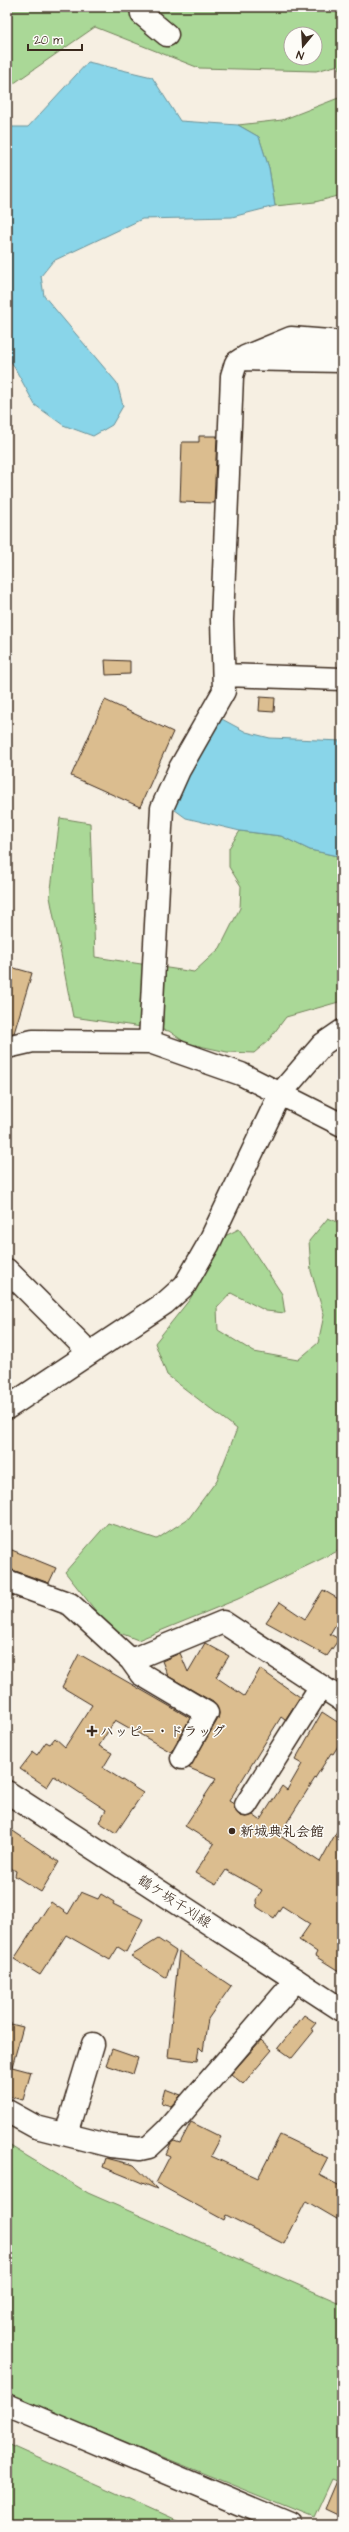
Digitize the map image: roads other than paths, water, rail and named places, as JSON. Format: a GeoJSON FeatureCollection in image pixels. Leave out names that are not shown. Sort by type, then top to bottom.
{"type":"FeatureCollection","features":[{"type":"Feature","properties":{"kind":"street"},"geometry":{"type":"LineString","coordinates":[[141,7],[142,14],[167,35]]}},
{"type":"Feature","properties":{"kind":"street"},"geometry":{"type":"LineString","coordinates":[[150,1042],[162,808],[179,770],[224,691],[222,620],[232,376],[236,363],[242,359],[291,338],[342,342]]}},
{"type":"Feature","properties":{"kind":"street"},"geometry":{"type":"LineString","coordinates":[[242,359],[342,361]]}},
{"type":"Feature","properties":{"kind":"street"},"geometry":{"type":"LineString","coordinates":[[224,675],[342,679]]}},
{"type":"Feature","properties":{"kind":"street"},"geometry":{"type":"LineString","coordinates":[[7,1408],[165,1303],[185,1285],[208,1245],[280,1094],[323,1044],[342,1031]]}},
{"type":"Feature","properties":{"kind":"street"},"geometry":{"type":"LineString","coordinates":[[7,1047],[33,1041],[150,1042],[241,1074],[342,1125]]}},
{"type":"Feature","properties":{"kind":"street"},"geometry":{"type":"LineString","coordinates":[[7,1270],[90,1352]]}},
{"type":"Feature","properties":{"kind":"street"},"geometry":{"type":"LineString","coordinates":[[7,1581],[70,1604],[131,1660],[141,1674],[207,1713],[182,1758]]}},
{"type":"Feature","properties":{"kind":"street"},"geometry":{"type":"LineString","coordinates":[[131,1660],[222,1622],[342,1700]]}},
{"type":"Feature","properties":{"kind":"street"},"geometry":{"type":"LineString","coordinates":[[246,1805],[320,1686]]}},
{"type":"Feature","properties":{"kind":"street","name":"鶴ケ坂千刈線"},"geometry":{"type":"LineString","coordinates":[[7,1792],[342,2010]]}},
{"type":"Feature","properties":{"kind":"street"},"geometry":{"type":"LineString","coordinates":[[7,2111],[36,2127],[110,2146],[140,2149],[149,2147],[167,2130],[296,1980]]}},
{"type":"Feature","properties":{"kind":"street"},"geometry":{"type":"LineString","coordinates":[[66,2134],[93,2044]]}},
{"type":"Feature","properties":{"kind":"street"},"geometry":{"type":"LineString","coordinates":[[7,2405],[290,2525]]}},
{"type":"Feature","properties":{"kind":"water"},"geometry":{"type":"Polygon","coordinates":[[[88,62],[152,77],[180,121],[238,125],[259,137],[269,168],[275,206],[232,217],[142,219],[53,261],[41,276],[44,296],[117,383],[123,406],[112,425],[93,436],[63,425],[35,405],[7,354],[7,127],[28,127],[88,62]]]}},
{"type":"Feature","properties":{"kind":"water"},"geometry":{"type":"Polygon","coordinates":[[[220,718],[246,732],[270,738],[342,741],[342,857],[310,850],[281,836],[240,831],[186,818],[171,807],[220,718]]]}},
{"type":"Feature","properties":{"kind":"place","name":"ハッピー・ドラッグ"},"geometry":{"type":"Point","coordinates":[92,1731]}},
{"type":"Feature","properties":{"kind":"place","name":"新城典礼会館"},"geometry":{"type":"Point","coordinates":[232,1831]}}]}
